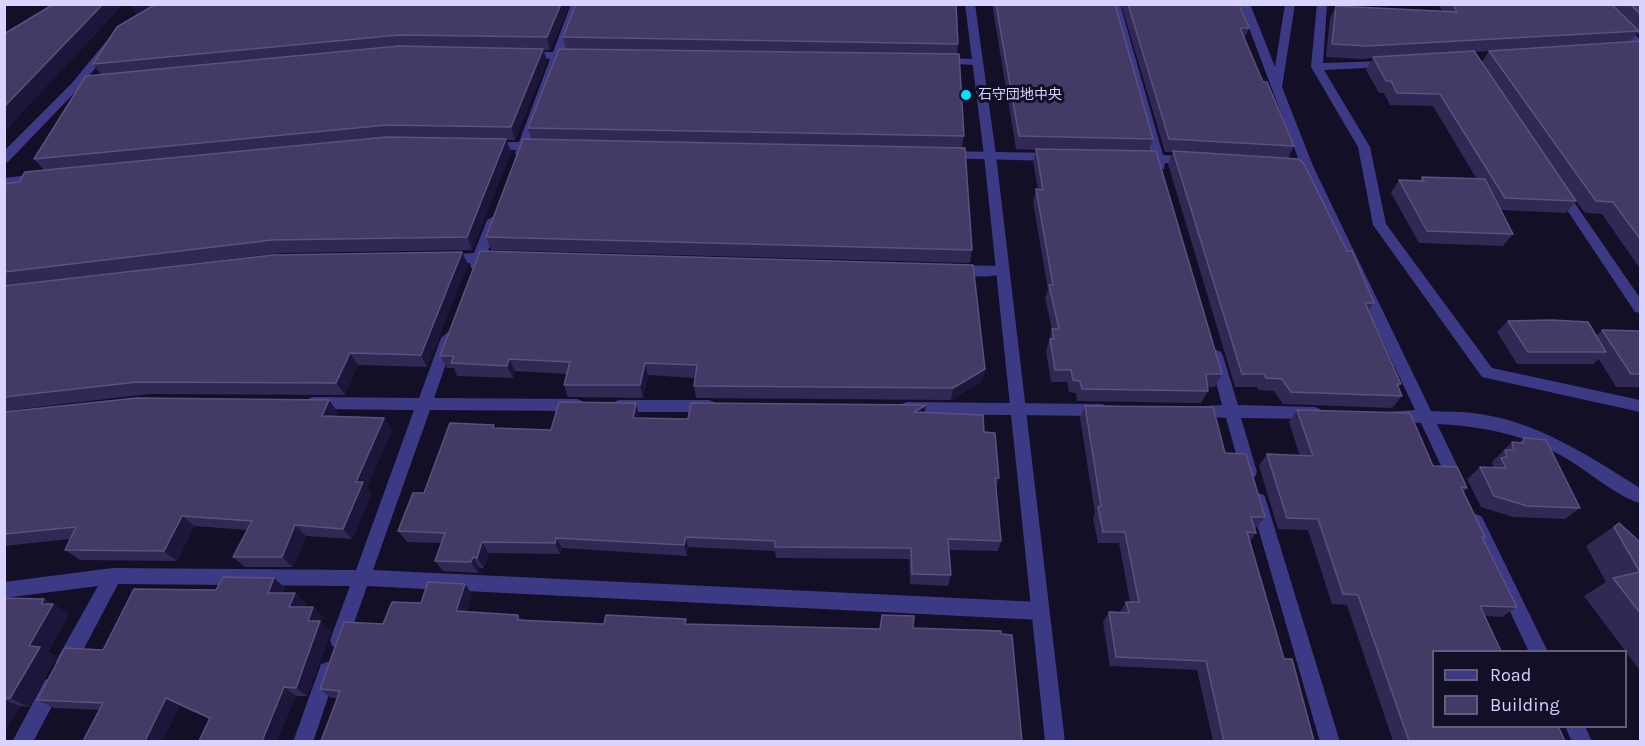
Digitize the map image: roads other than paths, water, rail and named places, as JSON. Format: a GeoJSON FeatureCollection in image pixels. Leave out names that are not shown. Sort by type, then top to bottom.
{"type":"FeatureCollection","features":[{"type":"Feature","properties":{"kind":"street"},"geometry":{"type":"LineString","coordinates":[[516,166],[576,4]]}},
{"type":"Feature","properties":{"kind":"street"},"geometry":{"type":"LineString","coordinates":[[970,4],[990,155],[1016,408],[1055,741]]}},
{"type":"Feature","properties":{"kind":"street"},"geometry":{"type":"LineString","coordinates":[[1115,4],[1164,181]]}},
{"type":"Feature","properties":{"kind":"street"},"geometry":{"type":"LineString","coordinates":[[1245,4],[1277,88],[1302,165],[1539,650]]}},
{"type":"Feature","properties":{"kind":"street"},"geometry":{"type":"LineString","coordinates":[[1277,88],[1290,4]]}},
{"type":"Feature","properties":{"kind":"street"},"geometry":{"type":"LineString","coordinates":[[1322,4],[1317,67],[1364,147],[1380,225],[1487,372],[1641,406]]}},
{"type":"Feature","properties":{"kind":"street"},"geometry":{"type":"LineString","coordinates":[[1596,4],[1621,24],[1637,48]]}},
{"type":"Feature","properties":{"kind":"street"},"geometry":{"type":"LineString","coordinates":[[4,159],[76,85],[101,53],[123,33]]}},
{"type":"Feature","properties":{"kind":"street"},"geometry":{"type":"LineString","coordinates":[[520,55],[591,56]]}},
{"type":"Feature","properties":{"kind":"street"},"geometry":{"type":"LineString","coordinates":[[925,61],[976,62]]}},
{"type":"Feature","properties":{"kind":"street"},"geometry":{"type":"LineString","coordinates":[[1317,67],[1401,63]]}},
{"type":"Feature","properties":{"kind":"street"},"geometry":{"type":"LineString","coordinates":[[76,85],[99,82]]}},
{"type":"Feature","properties":{"kind":"street"},"geometry":{"type":"LineString","coordinates":[[476,145],[548,147]]}},
{"type":"Feature","properties":{"kind":"street"},"geometry":{"type":"LineString","coordinates":[[927,155],[1066,157]]}},
{"type":"Feature","properties":{"kind":"street"},"geometry":{"type":"LineString","coordinates":[[1123,158],[1204,161]]}},
{"type":"Feature","properties":{"kind":"street"},"geometry":{"type":"LineString","coordinates":[[4,182],[59,177]]}},
{"type":"Feature","properties":{"kind":"street"},"geometry":{"type":"LineString","coordinates":[[1556,184],[1641,308]]}},
{"type":"Feature","properties":{"kind":"street"},"geometry":{"type":"LineString","coordinates":[[471,278],[499,207]]}},
{"type":"Feature","properties":{"kind":"street"},"geometry":{"type":"LineString","coordinates":[[432,258],[514,258]]}},
{"type":"Feature","properties":{"kind":"street"},"geometry":{"type":"LineString","coordinates":[[934,270],[1001,271]]}},
{"type":"Feature","properties":{"kind":"street"},"geometry":{"type":"LineString","coordinates":[[303,741],[455,320]]}},
{"type":"Feature","properties":{"kind":"street"},"geometry":{"type":"LineString","coordinates":[[1211,342],[1330,741]]}},
{"type":"Feature","properties":{"kind":"street"},"geometry":{"type":"LineString","coordinates":[[292,403],[730,406]]}},
{"type":"Feature","properties":{"kind":"street"},"geometry":{"type":"LineString","coordinates":[[895,408],[1116,410]]}},
{"type":"Feature","properties":{"kind":"street"},"geometry":{"type":"LineString","coordinates":[[1174,410],[1334,414]]}},
{"type":"Feature","properties":{"kind":"street"},"geometry":{"type":"LineString","coordinates":[[1380,415],[1474,418],[1517,430],[1566,450],[1641,496]]}},
{"type":"Feature","properties":{"kind":"street"},"geometry":{"type":"LineString","coordinates":[[4,590],[112,576],[361,578],[1040,611]]}},
{"type":"Feature","properties":{"kind":"street"},"geometry":{"type":"LineString","coordinates":[[22,741],[112,576]]}},
{"type":"Feature","properties":{"kind":"place","name":"石守団地中央"},"geometry":{"type":"Point","coordinates":[966,95]}}]}
